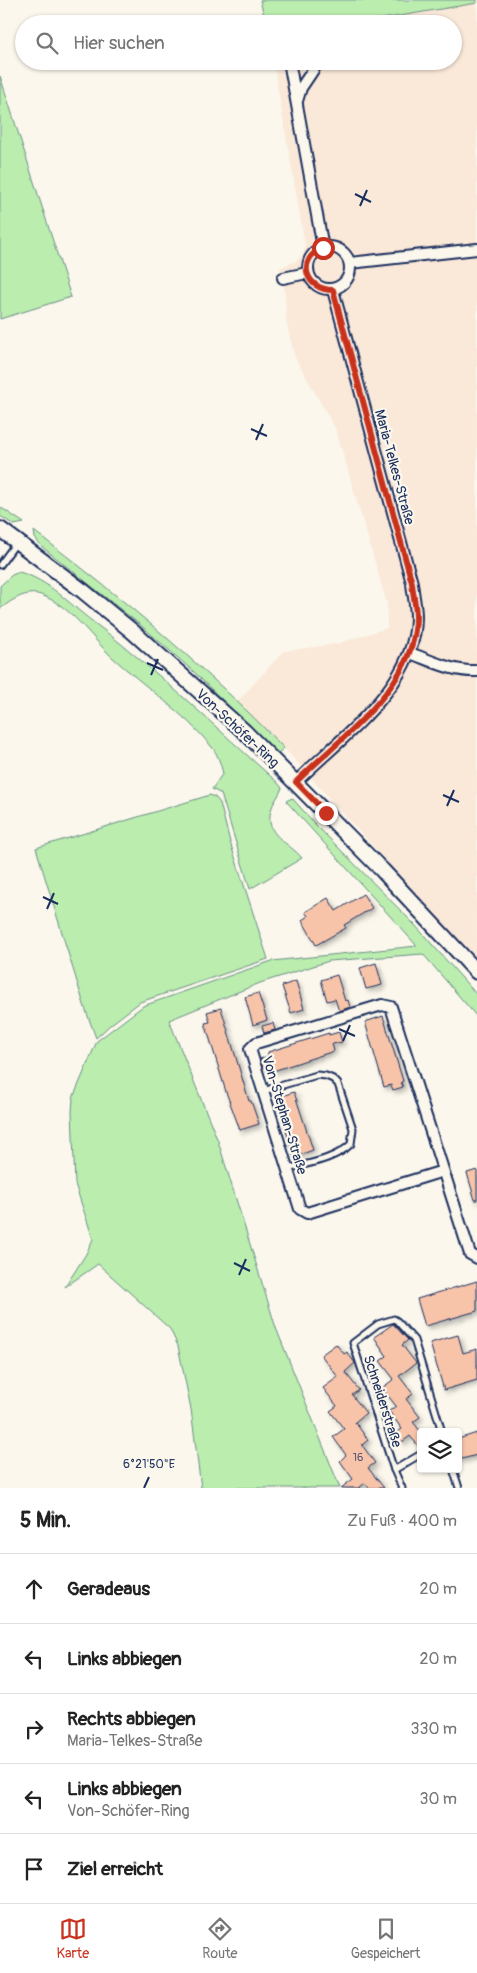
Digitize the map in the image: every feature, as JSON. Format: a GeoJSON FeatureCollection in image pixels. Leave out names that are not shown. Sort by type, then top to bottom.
{"type":"FeatureCollection","features":[{"type":"Feature","properties":{"kind":"main road","name":"Von-Schöfer-Ring"},"geometry":{"type":"LineString","coordinates":[[0,529],[18,541],[132,631],[245,732],[296,782],[477,972]]}},
{"type":"Feature","properties":{"kind":"street"},"geometry":{"type":"LineString","coordinates":[[291,70],[323,248]]}},
{"type":"Feature","properties":{"kind":"street"},"geometry":{"type":"LineString","coordinates":[[297,102],[301,88],[313,70]]}},
{"type":"Feature","properties":{"kind":"street"},"geometry":{"type":"LineString","coordinates":[[323,248],[336,248],[347,257],[350,263],[349,277],[345,283],[333,290],[317,287],[307,272],[309,260],[317,250],[323,248]]}},
{"type":"Feature","properties":{"kind":"street"},"geometry":{"type":"LineString","coordinates":[[350,263],[477,249]]}},
{"type":"Feature","properties":{"kind":"street"},"geometry":{"type":"LineString","coordinates":[[283,278],[307,272]]}},
{"type":"Feature","properties":{"kind":"street","name":"Maria-Telkes-Straße"},"geometry":{"type":"LineString","coordinates":[[296,782],[388,691],[402,671],[410,653],[416,619],[412,583],[333,290]]}},
{"type":"Feature","properties":{"kind":"street"},"geometry":{"type":"LineString","coordinates":[[410,653],[454,670],[464,672],[477,671]]}},
{"type":"Feature","properties":{"kind":"street","name":"Von-Stephan-Straße"},"geometry":{"type":"LineString","coordinates":[[443,1171],[307,1213],[300,1209],[250,1049],[256,1043],[382,1004],[391,1007],[470,1254],[477,1258]]}},
{"type":"Feature","properties":{"kind":"lane"},"geometry":{"type":"LineString","coordinates":[[0,565],[18,541]]}},
{"type":"Feature","properties":{"kind":"lane"},"geometry":{"type":"LineString","coordinates":[[262,1092],[317,1076],[326,1076],[338,1084],[353,1129],[351,1144],[343,1152],[332,1157],[287,1169]]}},
{"type":"Feature","properties":{"kind":"lane","name":"Schneiderstraße"},"geometry":{"type":"LineString","coordinates":[[402,1488],[394,1470],[353,1343],[378,1324],[394,1319],[397,1321],[414,1340],[441,1428]]}},
{"type":"Feature","properties":{"kind":"lane"},"geometry":{"type":"LineString","coordinates":[[394,1470],[417,1456]]}},
{"type":"Feature","properties":{"kind":"lane"},"geometry":{"type":"LineString","coordinates":[[454,1473],[459,1488]]}},
{"type":"Feature","properties":{"kind":"shaded area"},"geometry":{"type":"Polygon","coordinates":[[[477,3],[477,961],[284,748],[238,701],[284,651],[337,644],[387,628],[387,603],[336,430],[295,357],[287,325],[284,281],[280,268],[300,258],[304,252],[305,244],[275,70],[462,70],[462,15],[406,15],[477,3]]]}},
{"type":"Feature","properties":{"kind":"green space"},"geometry":{"type":"Polygon","coordinates":[[[260,0],[477,0],[477,3],[406,15],[264,15],[260,0]]]}},
{"type":"Feature","properties":{"kind":"green space"},"geometry":{"type":"Polygon","coordinates":[[[0,76],[71,297],[0,319],[0,76]]]}},
{"type":"Feature","properties":{"kind":"green space"},"geometry":{"type":"Polygon","coordinates":[[[0,507],[24,523],[14,525],[0,516],[0,507]]]}},
{"type":"Feature","properties":{"kind":"green space"},"geometry":{"type":"Polygon","coordinates":[[[34,531],[163,635],[255,718],[284,748],[277,754],[194,672],[144,628],[41,546],[35,538],[34,531]]]}},
{"type":"Feature","properties":{"kind":"green space"},"geometry":{"type":"Polygon","coordinates":[[[19,572],[40,580],[49,586],[116,640],[163,679],[277,782],[282,788],[271,810],[271,826],[279,838],[302,858],[250,889],[221,794],[212,789],[223,773],[213,749],[188,722],[112,657],[80,622],[62,606],[41,595],[30,594],[14,599],[0,609],[0,586],[12,575],[19,572]]]}},
{"type":"Feature","properties":{"kind":"green space"},"geometry":{"type":"Polygon","coordinates":[[[210,795],[215,797],[220,803],[230,842],[268,959],[140,1002],[96,1038],[36,848],[210,795]]]}},
{"type":"Feature","properties":{"kind":"green space"},"geometry":{"type":"Polygon","coordinates":[[[292,798],[316,825],[415,925],[477,995],[477,1017],[423,954],[329,961],[260,983],[169,1020],[218,1141],[276,1328],[340,1488],[201,1488],[191,1409],[178,1346],[170,1329],[98,1264],[65,1287],[86,1254],[93,1239],[75,1184],[73,1098],[97,1041],[143,1006],[272,961],[417,946],[286,801],[292,798]]]}},
{"type":"Feature","properties":{"kind":"building"},"geometry":{"type":"Polygon","coordinates":[[[363,894],[372,908],[344,925],[346,928],[316,945],[302,920],[308,916],[305,912],[328,898],[336,911],[363,894]]]}},
{"type":"Feature","properties":{"kind":"building"},"geometry":{"type":"Polygon","coordinates":[[[376,963],[382,985],[366,989],[360,968],[376,963]]]}},
{"type":"Feature","properties":{"kind":"building"},"geometry":{"type":"Polygon","coordinates":[[[337,975],[345,1001],[348,1000],[350,1007],[339,1011],[335,999],[327,1001],[321,980],[337,975]]]}},
{"type":"Feature","properties":{"kind":"building"},"geometry":{"type":"Polygon","coordinates":[[[296,981],[304,1009],[291,1013],[282,986],[296,981]]]}},
{"type":"Feature","properties":{"kind":"building"},"geometry":{"type":"Polygon","coordinates":[[[258,993],[267,1020],[253,1025],[245,997],[258,993]]]}},
{"type":"Feature","properties":{"kind":"building"},"geometry":{"type":"Polygon","coordinates":[[[221,1008],[249,1101],[251,1101],[259,1124],[240,1130],[205,1023],[210,1022],[207,1012],[221,1008]]]}},
{"type":"Feature","properties":{"kind":"building"},"geometry":{"type":"Polygon","coordinates":[[[383,1016],[403,1081],[401,1082],[403,1087],[393,1090],[391,1085],[384,1087],[365,1022],[383,1016]]]}},
{"type":"Feature","properties":{"kind":"building"},"geometry":{"type":"Polygon","coordinates":[[[273,1023],[275,1030],[264,1033],[262,1026],[273,1023]]]}},
{"type":"Feature","properties":{"kind":"building"},"geometry":{"type":"Polygon","coordinates":[[[339,1032],[342,1042],[332,1044],[334,1051],[273,1071],[271,1065],[263,1068],[260,1059],[268,1056],[268,1052],[329,1033],[329,1035],[339,1032]]]}},
{"type":"Feature","properties":{"kind":"building"},"geometry":{"type":"Polygon","coordinates":[[[294,1092],[313,1150],[294,1157],[276,1098],[294,1092]]]}},
{"type":"Feature","properties":{"kind":"building"},"geometry":{"type":"Polygon","coordinates":[[[477,1170],[477,1200],[475,1200],[467,1173],[477,1170]]]}},
{"type":"Feature","properties":{"kind":"building"},"geometry":{"type":"Polygon","coordinates":[[[477,1281],[477,1311],[425,1326],[417,1299],[477,1281]]]}},
{"type":"Feature","properties":{"kind":"building"},"geometry":{"type":"Polygon","coordinates":[[[393,1324],[408,1340],[402,1345],[416,1363],[399,1376],[413,1394],[406,1399],[420,1417],[413,1422],[418,1428],[417,1444],[410,1436],[402,1442],[395,1434],[402,1429],[389,1411],[396,1406],[382,1388],[394,1379],[380,1361],[387,1356],[374,1337],[393,1324]]]}},
{"type":"Feature","properties":{"kind":"building"},"geometry":{"type":"Polygon","coordinates":[[[458,1335],[463,1353],[477,1349],[477,1380],[444,1390],[430,1343],[458,1335]]]}},
{"type":"Feature","properties":{"kind":"building"},"geometry":{"type":"Polygon","coordinates":[[[336,1344],[344,1354],[347,1352],[355,1363],[345,1372],[359,1390],[352,1395],[366,1413],[355,1422],[368,1440],[362,1445],[375,1463],[368,1468],[384,1488],[369,1488],[365,1483],[359,1488],[341,1488],[353,1479],[340,1461],[346,1455],[333,1437],[344,1429],[330,1411],[337,1406],[323,1388],[338,1377],[321,1355],[336,1344]]]}},
{"type":"Feature","properties":{"kind":"building"},"geometry":{"type":"Polygon","coordinates":[[[477,1433],[477,1455],[462,1459],[462,1438],[477,1433]]]}},
{"type":"Feature","properties":{"kind":"route"},"geometry":{"type":"LineString","coordinates":[[323,248],[312,254],[307,266],[307,272],[317,287],[333,290],[412,583],[416,619],[410,653],[402,671],[388,691],[296,782],[326,813]]}}]}
